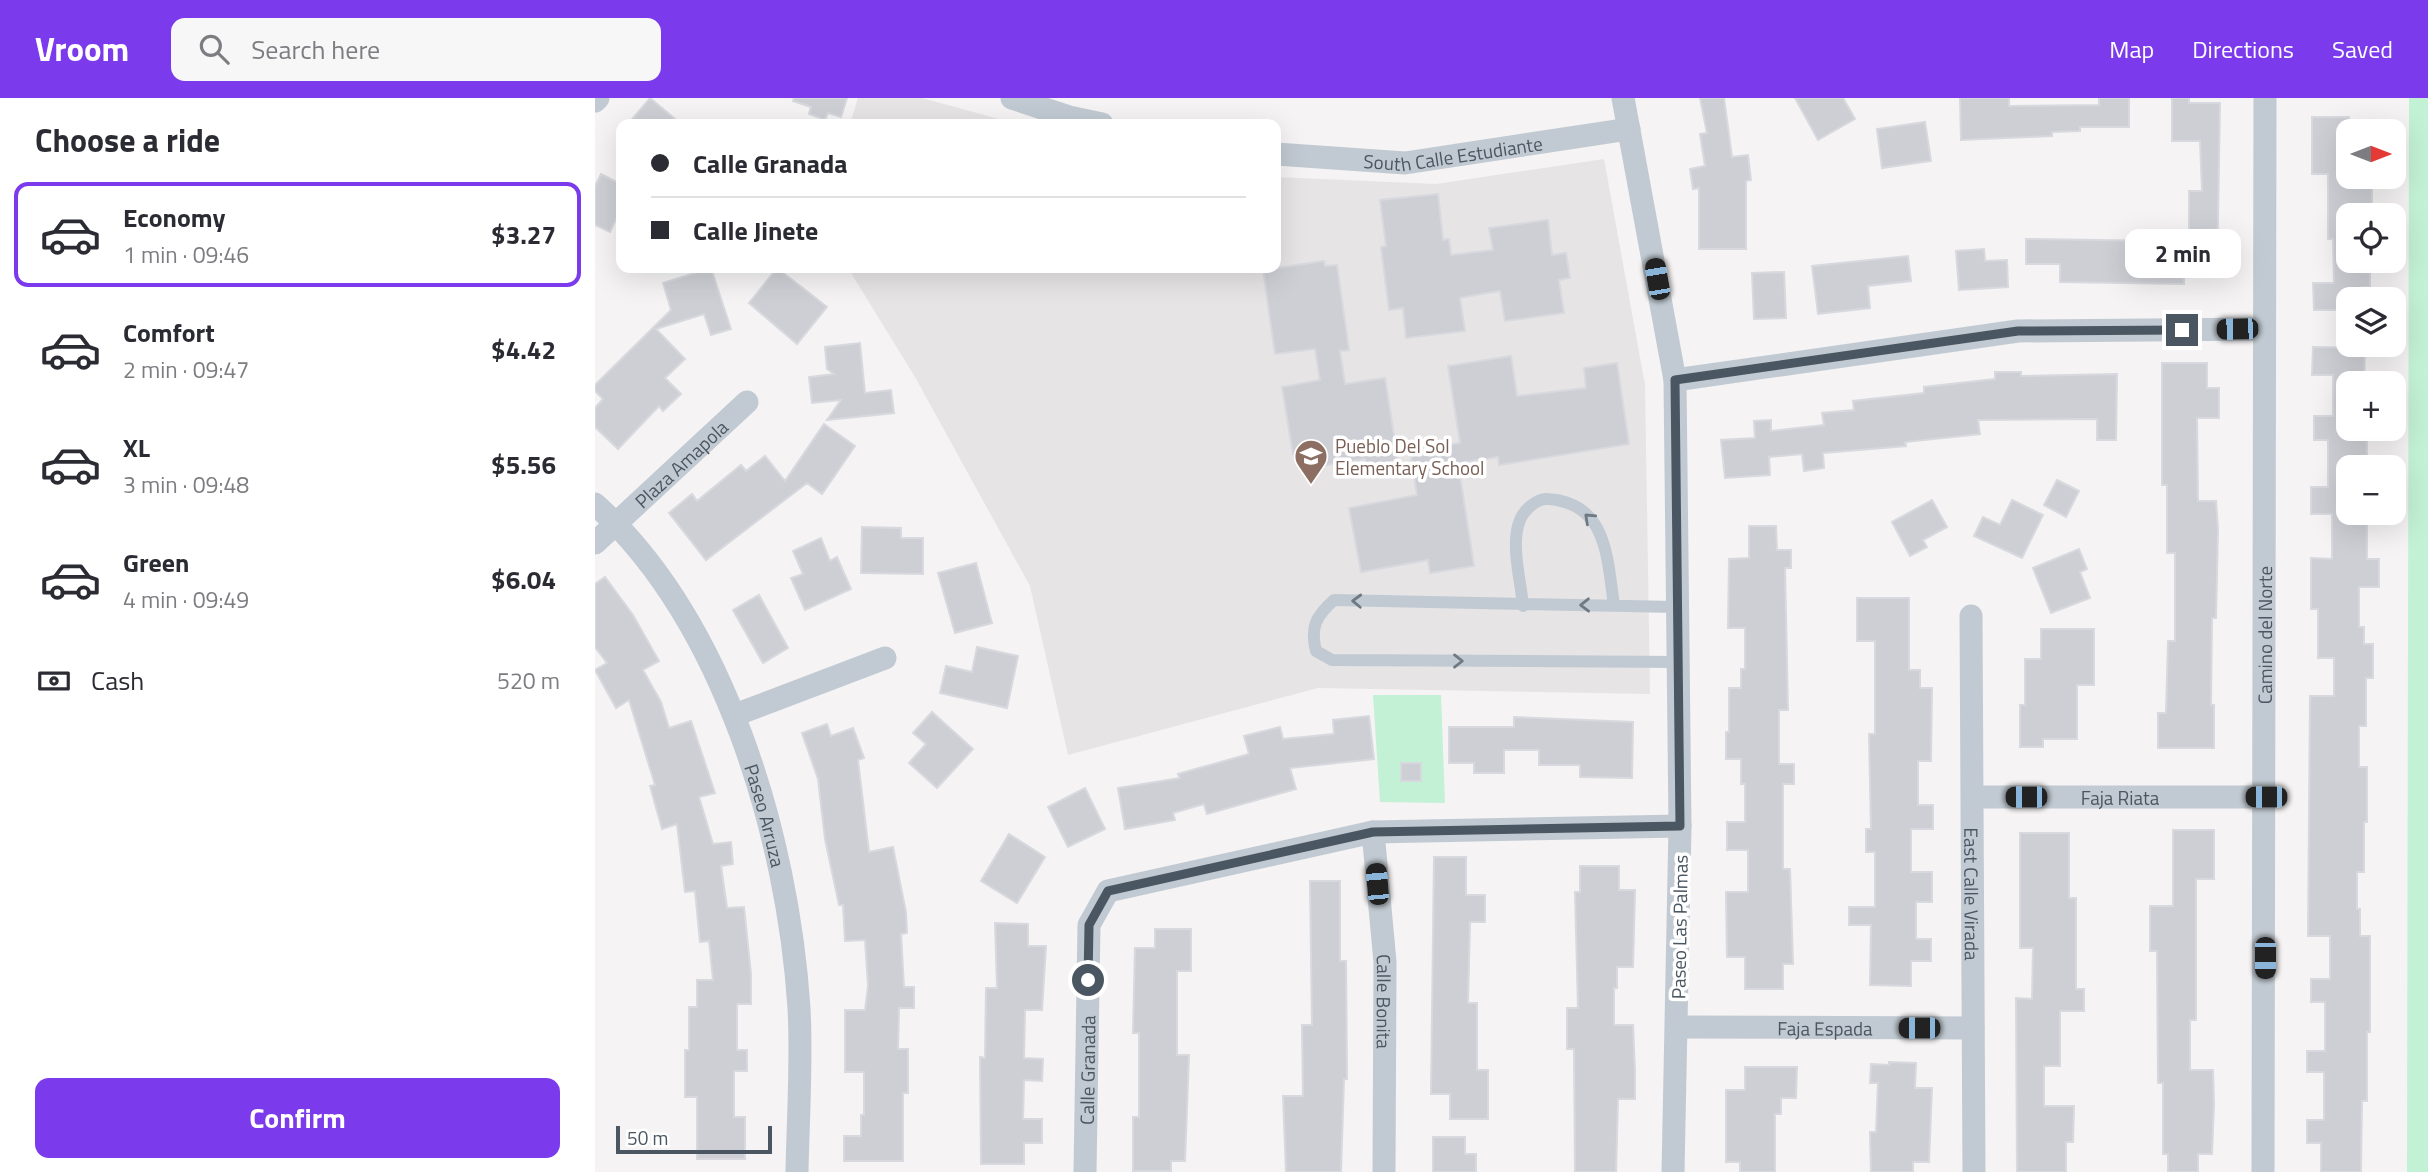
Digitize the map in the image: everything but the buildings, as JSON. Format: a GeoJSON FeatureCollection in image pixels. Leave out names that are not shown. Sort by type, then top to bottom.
{"type":"FeatureCollection","features":[{"type":"Feature","properties":{"kind":"street"},"geometry":{"type":"LineString","coordinates":[[1012,98],[1078,119]]}},
{"type":"Feature","properties":{"kind":"street","name":"Paseo Las Palmas"},"geometry":{"type":"LineString","coordinates":[[1623,98],[1675,380],[1680,826],[1674,1172]]}},
{"type":"Feature","properties":{"kind":"street","name":"Camino del Norte"},"geometry":{"type":"LineString","coordinates":[[2263,1172],[2266,797],[2265,98]]}},
{"type":"Feature","properties":{"kind":"street","name":"South Calle Estudiante"},"geometry":{"type":"LineString","coordinates":[[1281,154],[1405,163],[1629,130]]}},
{"type":"Feature","properties":{"kind":"street"},"geometry":{"type":"LineString","coordinates":[[1675,380],[2018,331],[2265,329]]}},
{"type":"Feature","properties":{"kind":"street","name":"Plaza Amapola"},"geometry":{"type":"LineString","coordinates":[[595,542],[747,402]]}},
{"type":"Feature","properties":{"kind":"street","name":"Paseo Arruza"},"geometry":{"type":"LineString","coordinates":[[595,504],[614,522],[681,606],[735,715],[783,874],[799,1009],[797,1172]]}},
{"type":"Feature","properties":{"kind":"street","name":"East Calle Virada"},"geometry":{"type":"LineString","coordinates":[[1971,616],[1974,1172]]}},
{"type":"Feature","properties":{"kind":"street"},"geometry":{"type":"LineString","coordinates":[[735,715],[885,658]]}},
{"type":"Feature","properties":{"kind":"street","name":"Faja Riata"},"geometry":{"type":"LineString","coordinates":[[1973,797],[2266,797]]}},
{"type":"Feature","properties":{"kind":"street"},"geometry":{"type":"LineString","coordinates":[[1373,832],[1680,826]]}},
{"type":"Feature","properties":{"kind":"street","name":"Calle Granada"},"geometry":{"type":"LineString","coordinates":[[1085,1172],[1089,925],[1108,891],[1373,832]]}},
{"type":"Feature","properties":{"kind":"street","name":"Calle Bonita"},"geometry":{"type":"LineString","coordinates":[[1373,832],[1385,962],[1384,1172]]}},
{"type":"Feature","properties":{"kind":"street","name":"Faja Espada"},"geometry":{"type":"LineString","coordinates":[[1678,1027],[1973,1028]]}},
{"type":"Feature","properties":{"kind":"lane"},"geometry":{"type":"LineString","coordinates":[[1523,606],[1518,528],[1529,507],[1542,499],[1564,500],[1597,523],[1606,550],[1614,605]]}},
{"type":"Feature","properties":{"kind":"lane"},"geometry":{"type":"LineString","coordinates":[[1677,607],[1523,606],[1334,600],[1321,611],[1314,623],[1312,635],[1316,651],[1332,660],[1678,662]]}},
{"type":"Feature","properties":{"kind":"shaded area"},"geometry":{"type":"Polygon","coordinates":[[[858,98],[922,98],[999,119],[852,119],[858,98]]]}},
{"type":"Feature","properties":{"kind":"shaded area","name":"Pueblo Del Sol Elementary School"},"geometry":{"type":"Polygon","coordinates":[[[1604,159],[1645,385],[1650,694],[1318,688],[1068,755],[1030,586],[915,377],[851,273],[1281,273],[1281,177],[1436,184],[1604,159]]]}},
{"type":"Feature","properties":{"kind":"green space"},"geometry":{"type":"Polygon","coordinates":[[[2409,98],[2428,98],[2428,1172],[2407,1172],[2409,98]]]}},
{"type":"Feature","properties":{"kind":"green space"},"geometry":{"type":"Polygon","coordinates":[[[1373,695],[1441,695],[1445,803],[1380,802],[1373,695]]]}},
{"type":"Feature","properties":{"kind":"place","name":"Pueblo Del Sol Elementary School"},"geometry":{"type":"Point","coordinates":[1311,486]}},
{"type":"Feature","properties":{"kind":"route"},"geometry":{"type":"LineString","coordinates":[[1088,980],[1089,925],[1108,891],[1373,832],[1680,826],[1675,380],[2018,331],[2182,330]]}}]}
